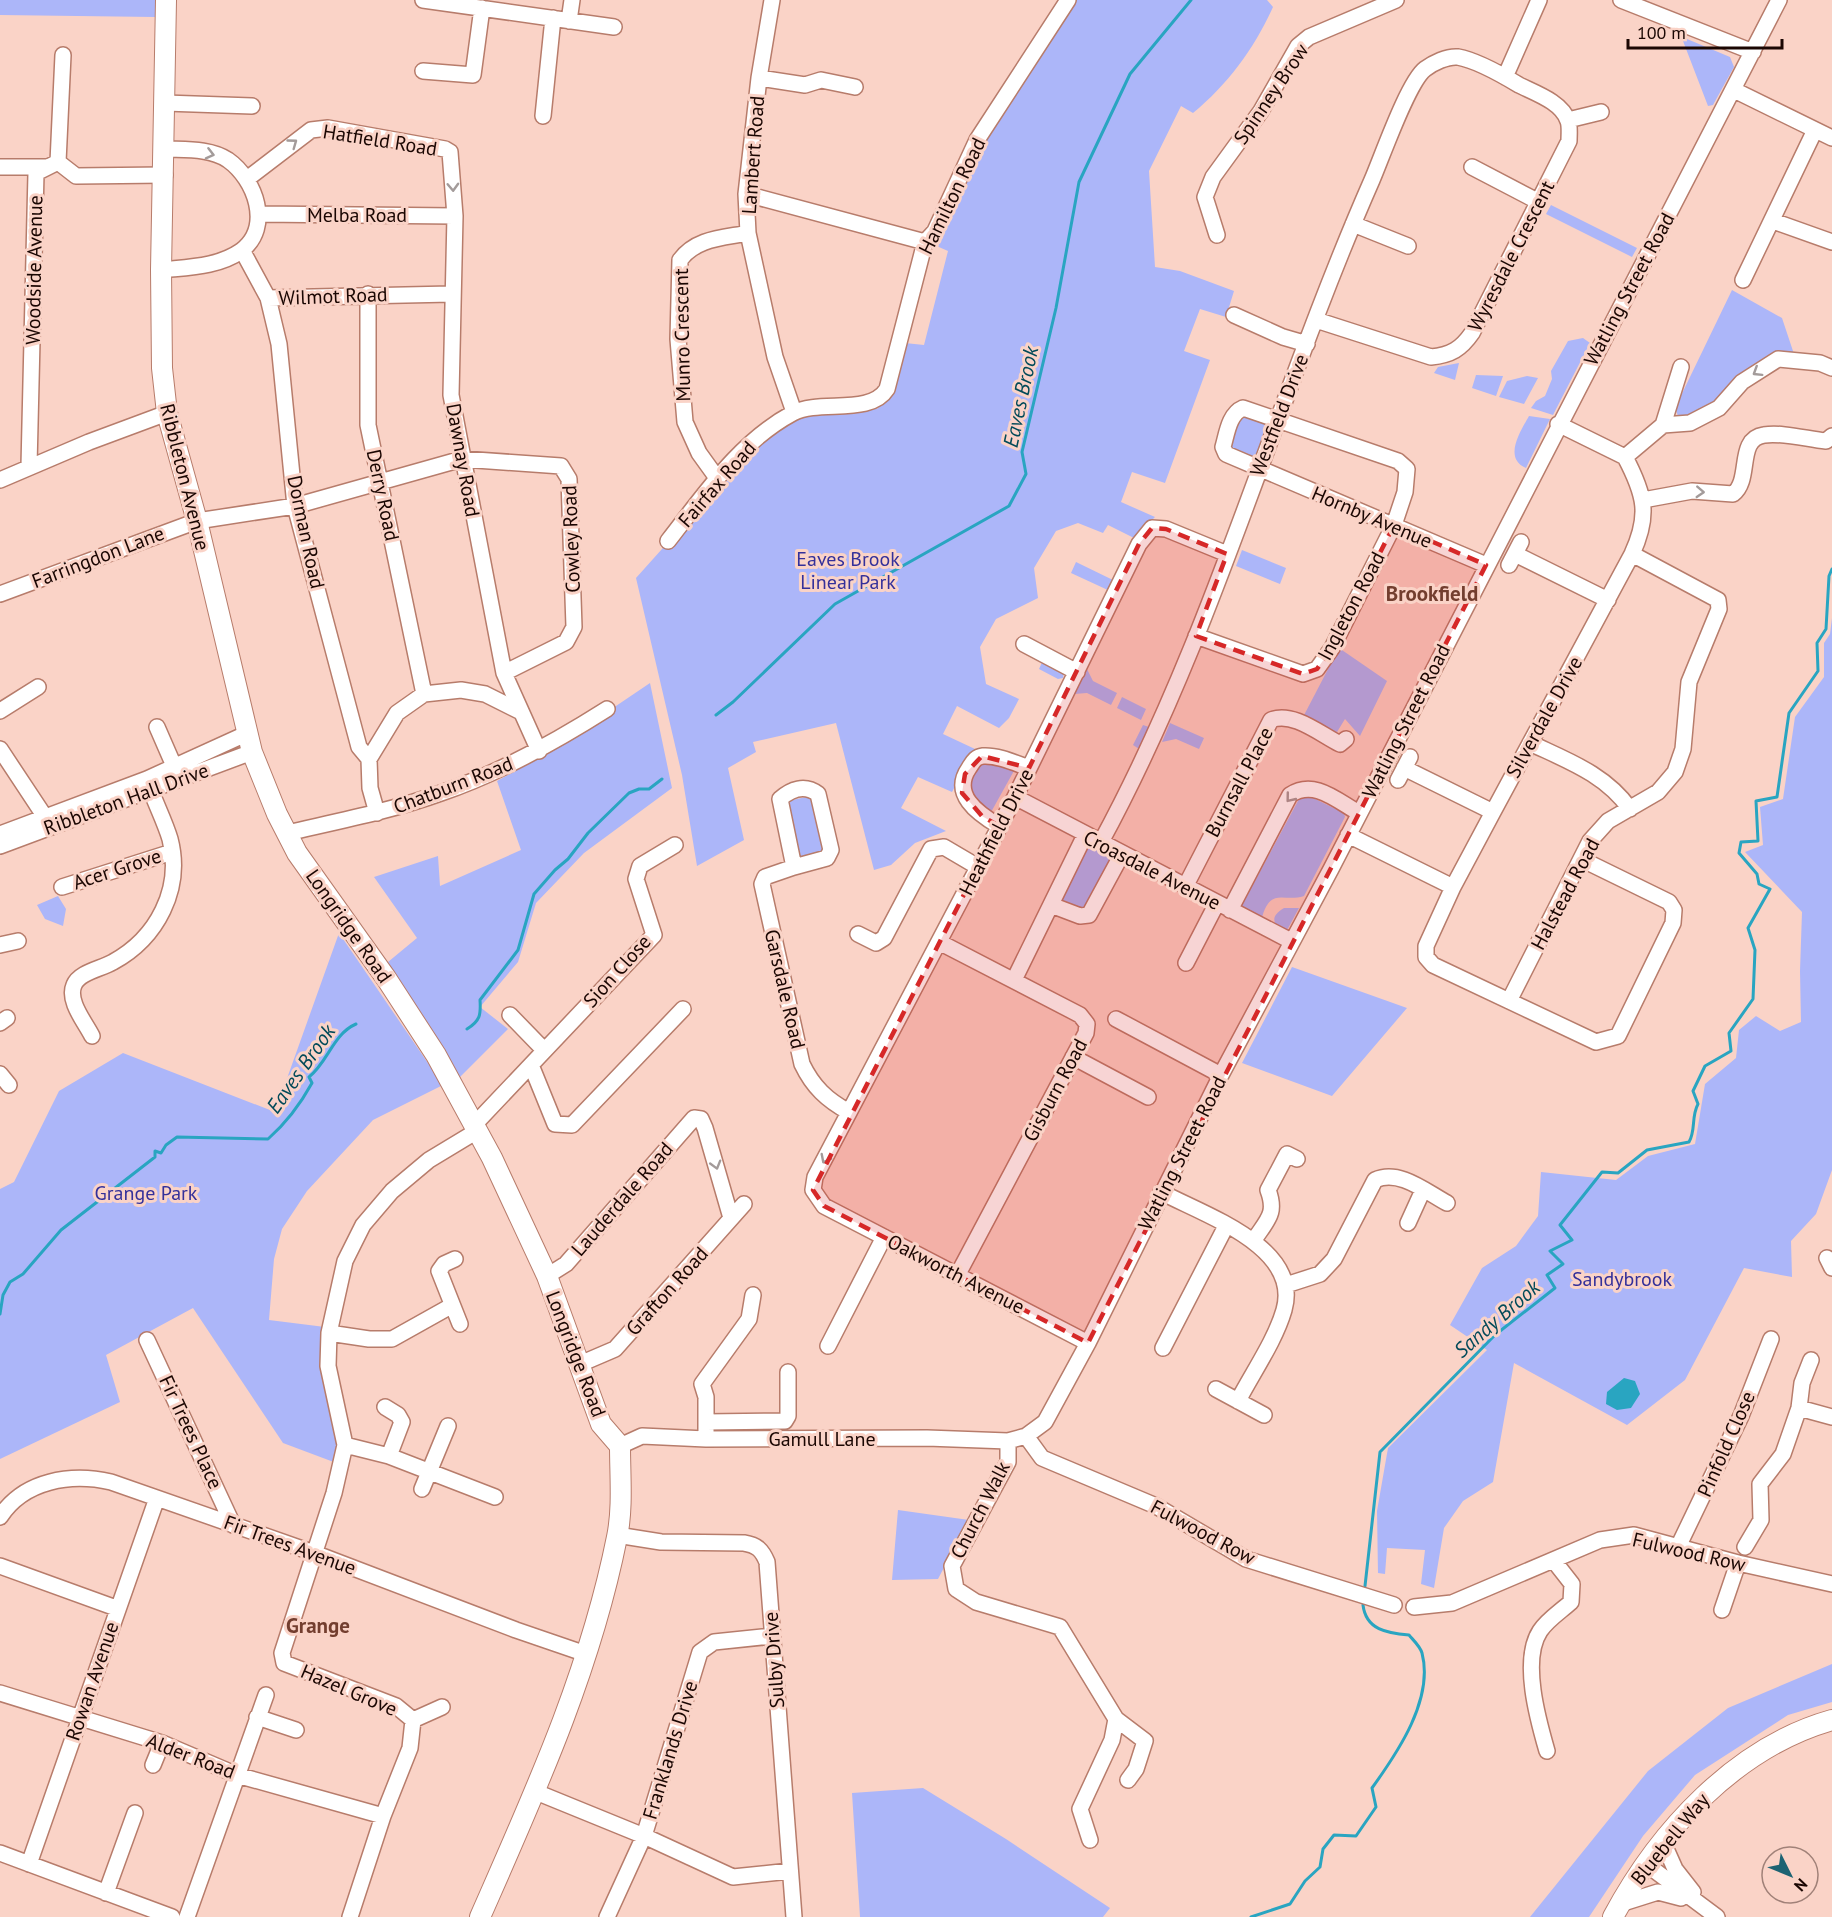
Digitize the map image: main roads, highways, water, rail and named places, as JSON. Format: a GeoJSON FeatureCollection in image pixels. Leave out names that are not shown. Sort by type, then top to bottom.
{"type":"FeatureCollection","features":[{"type":"Feature","properties":{"kind":"main road","name":"Ribbleton Avenue"},"geometry":{"type":"LineString","coordinates":[[166,0],[165,175],[161,270],[162,368],[167,413],[196,520],[250,742],[287,833]]}},
{"type":"Feature","properties":{"kind":"main road","name":"Longridge Road"},"geometry":{"type":"LineString","coordinates":[[287,833],[297,853],[386,978],[436,1055],[476,1128],[547,1276],[601,1424],[620,1446],[617,1535],[586,1654],[553,1753],[480,1917]]}},
{"type":"Feature","properties":{"kind":"main road","name":"Bluebell Way"},"geometry":{"type":"LineString","coordinates":[[1617,1910],[1663,1842],[1710,1790],[1752,1758],[1792,1736],[1832,1720]]}},
{"type":"Feature","properties":{"kind":"waterway","name":"Eaves Brook"},"geometry":{"type":"LineString","coordinates":[[716,715],[733,702],[835,604],[1009,506],[1026,474],[1022,452],[1056,308],[1079,182],[1130,74],[1191,0]]}},
{"type":"Feature","properties":{"kind":"waterway","name":"Sandy Brook"},"geometry":{"type":"LineString","coordinates":[[1365,1586],[1380,1452],[1495,1335],[1555,1288],[1547,1275],[1563,1264],[1550,1251],[1572,1240],[1560,1225],[1602,1172],[1618,1173],[1647,1150],[1689,1142],[1698,1104],[1693,1091],[1705,1066],[1731,1051],[1729,1033],[1753,999],[1755,950],[1748,928],[1770,889],[1759,884],[1757,874],[1739,853],[1741,842],[1758,841],[1756,801],[1777,797],[1789,713],[1818,671],[1817,643],[1826,629],[1829,576],[1832,569]]}},
{"type":"Feature","properties":{"kind":"waterway"},"geometry":{"type":"LineString","coordinates":[[467,1029],[479,1017],[480,1000],[518,950],[534,894],[568,859],[588,833],[629,793],[639,789],[649,789],[662,779]]}},
{"type":"Feature","properties":{"kind":"waterway","name":"Eaves Brook"},"geometry":{"type":"LineString","coordinates":[[0,1314],[3,1295],[10,1282],[23,1274],[61,1230],[155,1157],[155,1151],[161,1153],[166,1145],[177,1137],[268,1139],[298,1106],[312,1083],[309,1077],[316,1071],[336,1041],[356,1024]]}},
{"type":"Feature","properties":{"kind":"waterway","name":"Sandy Brook"},"geometry":{"type":"LineString","coordinates":[[1251,1917],[1290,1904],[1305,1881],[1320,1867],[1323,1849],[1334,1835],[1356,1836],[1376,1807],[1372,1788],[1402,1742],[1418,1706],[1423,1688],[1424,1671],[1420,1648],[1409,1635],[1393,1633],[1373,1625],[1368,1620],[1363,1605]]}},
{"type":"Feature","properties":{"kind":"district","name":"Brookfield"},"geometry":{"type":"Point","coordinates":[1432,594]}},
{"type":"Feature","properties":{"kind":"district","name":"Grange"},"geometry":{"type":"Point","coordinates":[318,1626]}},
{"type":"Feature","properties":{"kind":"park label","name":"Eaves Brook Linear Park"},"geometry":{"type":"Point","coordinates":[848,570]}},
{"type":"Feature","properties":{"kind":"park label","name":"Grange Park"},"geometry":{"type":"Point","coordinates":[146,1193]}},
{"type":"Feature","properties":{"kind":"park label","name":"Sandybrook"},"geometry":{"type":"Point","coordinates":[1622,1279]}}]}
